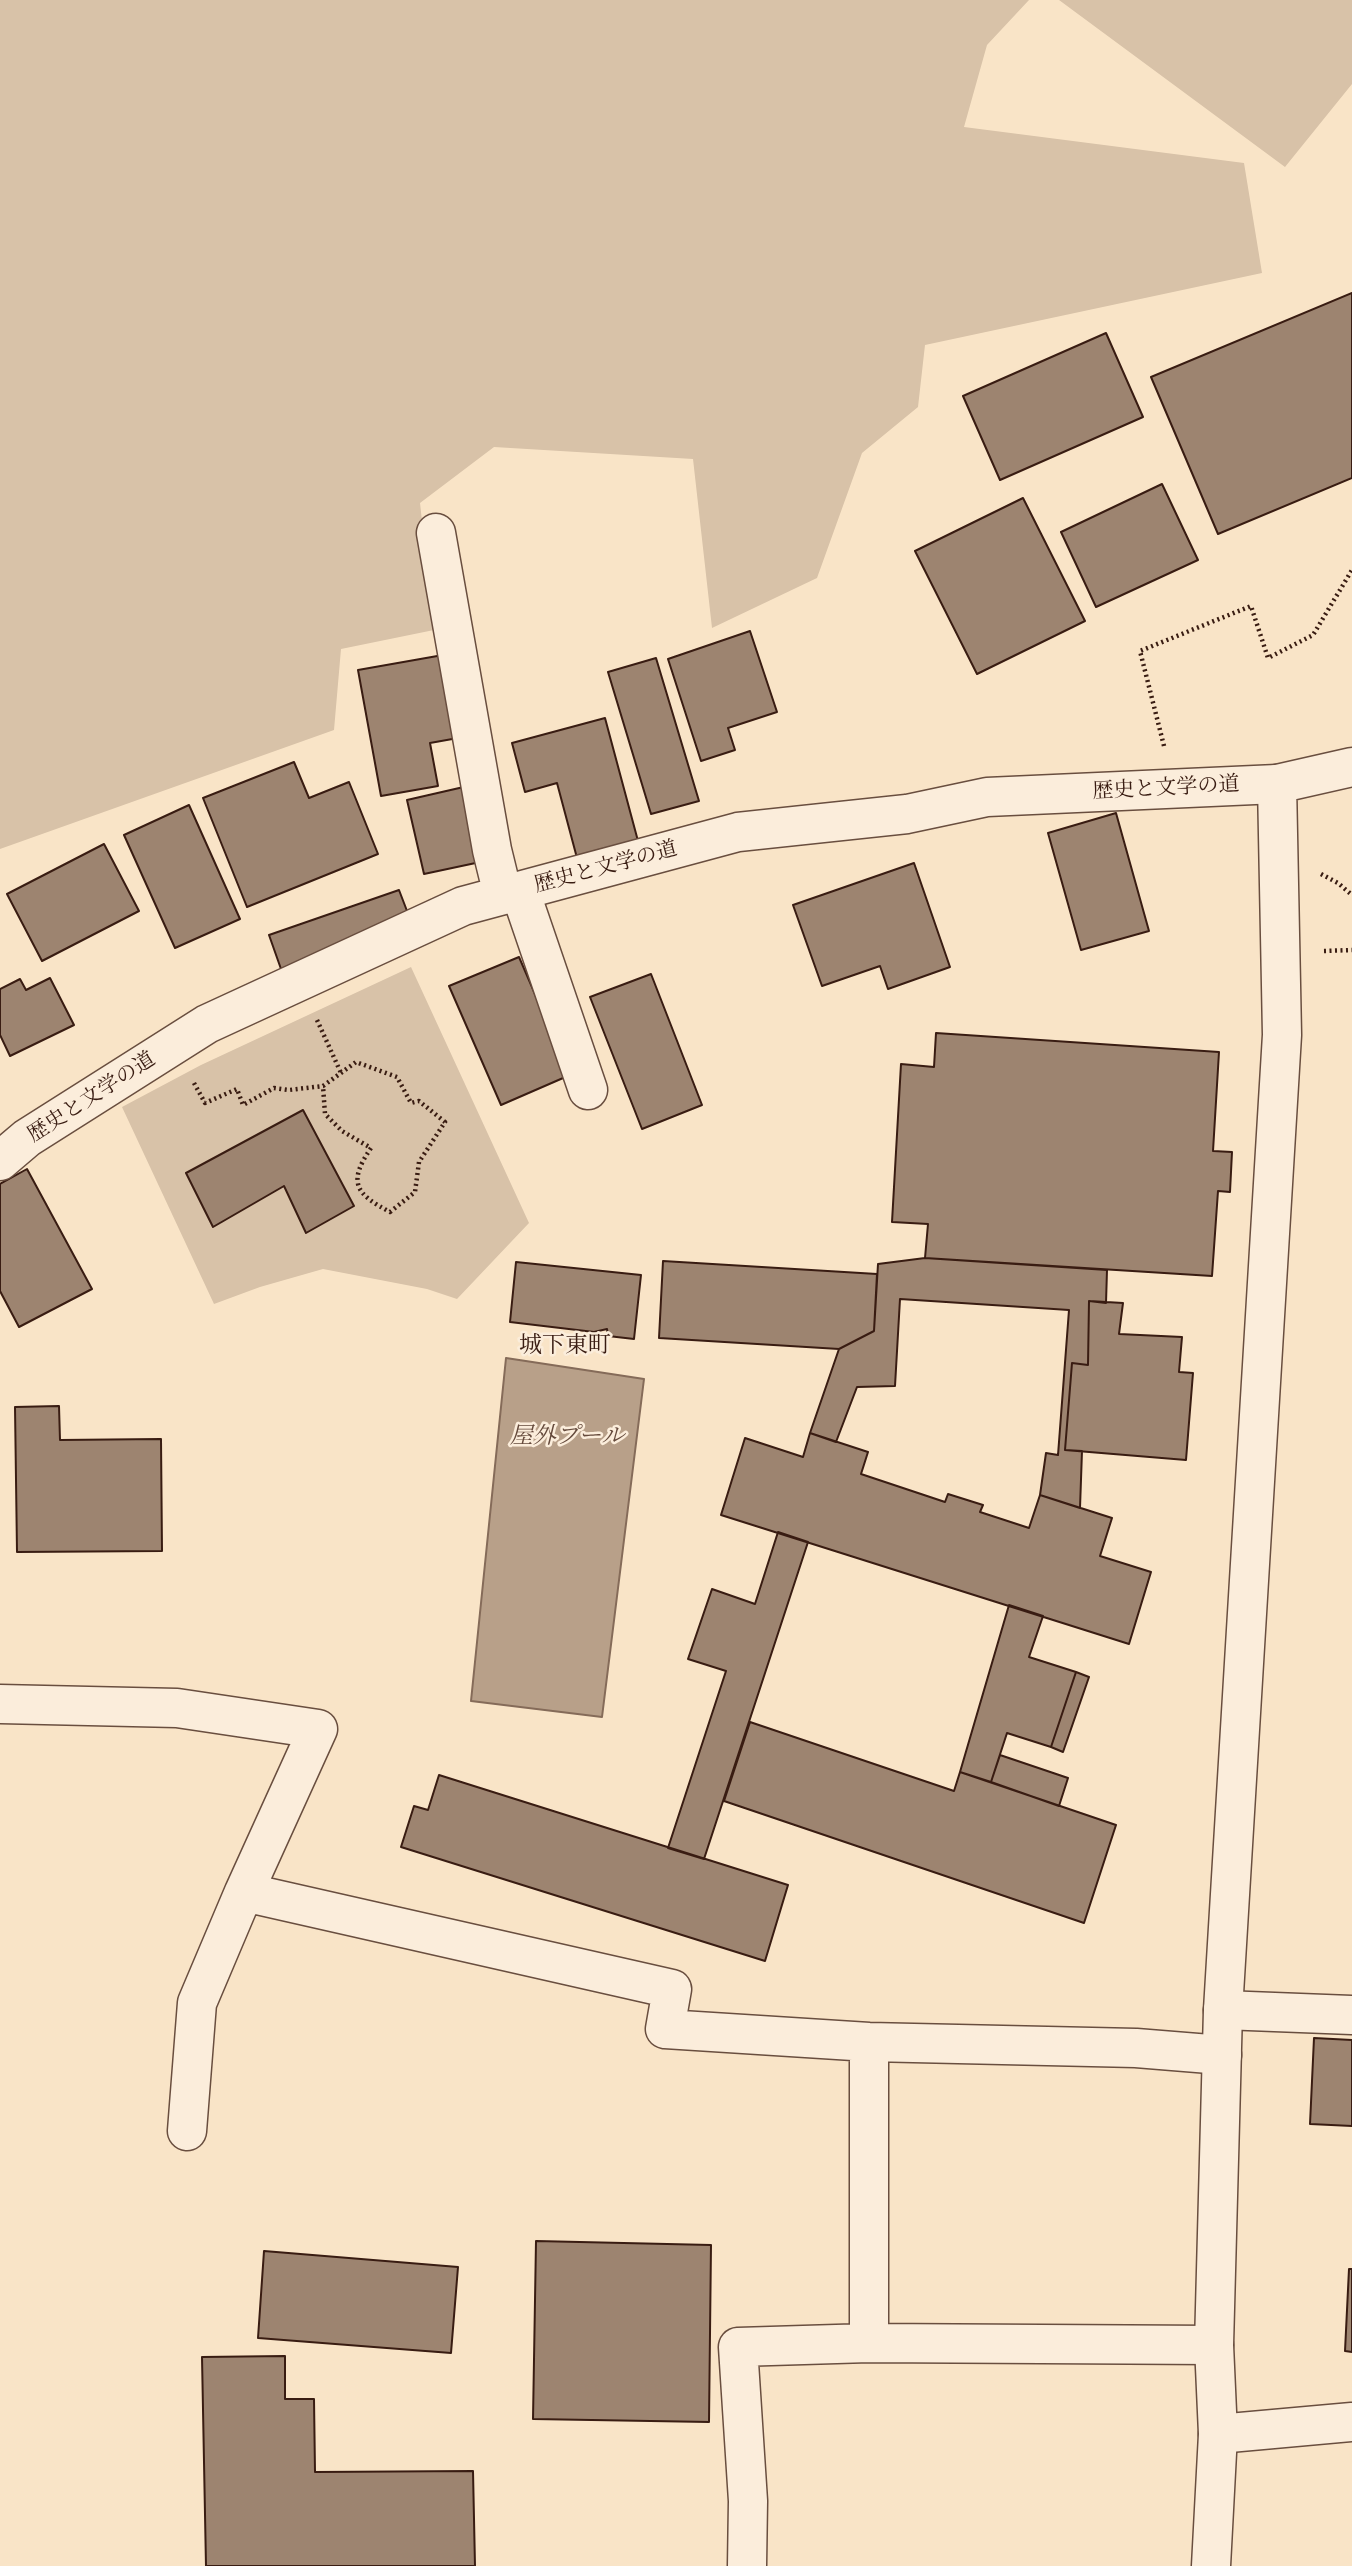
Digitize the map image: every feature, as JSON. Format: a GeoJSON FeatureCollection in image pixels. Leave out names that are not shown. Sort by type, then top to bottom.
{"type":"FeatureCollection","features":[{"type":"Feature","properties":{"kind":"street"},"geometry":{"type":"LineString","coordinates":[[436,533],[492,850],[588,1090]]}},
{"type":"Feature","properties":{"kind":"street","name":"歴史と文学の道"},"geometry":{"type":"LineString","coordinates":[[0,1161],[27,1138],[207,1024],[463,906],[738,832],[907,814],[987,797],[1277,783],[1352,767]]}},
{"type":"Feature","properties":{"kind":"street"},"geometry":{"type":"LineString","coordinates":[[1211,2566],[1218,2434],[1214,2345],[1223,2010],[1282,1035],[1277,783]]}},
{"type":"Feature","properties":{"kind":"street"},"geometry":{"type":"LineString","coordinates":[[0,1704],[177,1708],[318,1729],[197,2003],[187,2131]]}},
{"type":"Feature","properties":{"kind":"street"},"geometry":{"type":"LineString","coordinates":[[244,1892],[672,1989],[665,2029],[869,2042],[1136,2048],[1222,2054]]}},
{"type":"Feature","properties":{"kind":"street"},"geometry":{"type":"LineString","coordinates":[[1223,2010],[1352,2015]]}},
{"type":"Feature","properties":{"kind":"street"},"geometry":{"type":"LineString","coordinates":[[869,2042],[869,2343]]}},
{"type":"Feature","properties":{"kind":"street"},"geometry":{"type":"LineString","coordinates":[[747,2566],[748,2501],[738,2347],[869,2343],[1214,2345]]}},
{"type":"Feature","properties":{"kind":"street"},"geometry":{"type":"LineString","coordinates":[[1218,2434],[1352,2423]]}},
{"type":"Feature","properties":{"kind":"path"},"geometry":{"type":"LineString","coordinates":[[1168,788],[1164,746],[1140,651],[1251,606],[1268,658],[1313,635],[1352,569]]}},
{"type":"Feature","properties":{"kind":"path"},"geometry":{"type":"LineString","coordinates":[[314,1015],[341,1073]]}},
{"type":"Feature","properties":{"kind":"path"},"geometry":{"type":"LineString","coordinates":[[173,1046],[205,1103],[237,1090],[243,1105],[274,1088],[289,1090],[323,1087],[356,1062],[397,1077],[411,1103],[419,1101],[445,1122],[419,1162],[415,1192],[390,1212],[367,1199],[357,1181],[360,1164],[372,1149],[342,1131],[325,1114],[323,1087]]}},
{"type":"Feature","properties":{"kind":"shaded area"},"geometry":{"type":"Polygon","coordinates":[[[0,0],[1029,0],[987,45],[964,127],[1244,163],[1262,273],[925,345],[918,407],[862,453],[817,578],[712,628],[693,459],[494,447],[420,503],[434,630],[341,649],[334,730],[0,849],[0,0]]]}},
{"type":"Feature","properties":{"kind":"shaded area"},"geometry":{"type":"Polygon","coordinates":[[[1059,0],[1352,0],[1352,84],[1285,167],[1059,0]]]}},
{"type":"Feature","properties":{"kind":"shaded area"},"geometry":{"type":"Polygon","coordinates":[[[411,967],[529,1223],[457,1299],[427,1289],[323,1269],[260,1287],[214,1304],[122,1107],[201,1065],[411,967]]]}},
{"type":"Feature","properties":{"kind":"water","name":"屋外プール"},"geometry":{"type":"Polygon","coordinates":[[[506,1358],[644,1379],[602,1717],[471,1701],[506,1358]]]}},
{"type":"Feature","properties":{"kind":"building"},"geometry":{"type":"Polygon","coordinates":[[[1352,293],[1352,478],[1218,534],[1151,377],[1352,293]]]}},
{"type":"Feature","properties":{"kind":"building"},"geometry":{"type":"Polygon","coordinates":[[[1106,333],[1143,417],[1000,480],[963,396],[1106,333]]]}},
{"type":"Feature","properties":{"kind":"building"},"geometry":{"type":"Polygon","coordinates":[[[1162,484],[1198,560],[1096,607],[1061,532],[1162,484]]]}},
{"type":"Feature","properties":{"kind":"building"},"geometry":{"type":"Polygon","coordinates":[[[1023,498],[1085,621],[977,674],[915,551],[1023,498]]]}},
{"type":"Feature","properties":{"kind":"building"},"geometry":{"type":"Polygon","coordinates":[[[750,631],[777,712],[728,728],[735,750],[701,761],[668,659],[750,631]]]}},
{"type":"Feature","properties":{"kind":"building"},"geometry":{"type":"Polygon","coordinates":[[[443,655],[458,738],[430,743],[438,786],[381,796],[358,670],[443,655]]]}},
{"type":"Feature","properties":{"kind":"building"},"geometry":{"type":"Polygon","coordinates":[[[656,658],[699,801],[651,814],[608,672],[656,658]]]}},
{"type":"Feature","properties":{"kind":"building"},"geometry":{"type":"Polygon","coordinates":[[[605,718],[638,841],[577,858],[557,783],[525,792],[512,743],[605,718]]]}},
{"type":"Feature","properties":{"kind":"building"},"geometry":{"type":"Polygon","coordinates":[[[294,762],[309,798],[349,782],[378,854],[247,907],[203,798],[294,762]]]}},
{"type":"Feature","properties":{"kind":"building"},"geometry":{"type":"Polygon","coordinates":[[[468,786],[485,861],[424,874],[407,800],[468,786]]]}},
{"type":"Feature","properties":{"kind":"building"},"geometry":{"type":"Polygon","coordinates":[[[189,805],[240,919],[175,948],[124,835],[189,805]]]}},
{"type":"Feature","properties":{"kind":"building"},"geometry":{"type":"Polygon","coordinates":[[[1116,813],[1149,931],[1081,950],[1048,833],[1116,813]]]}},
{"type":"Feature","properties":{"kind":"building"},"geometry":{"type":"Polygon","coordinates":[[[104,844],[139,911],[42,961],[7,894],[104,844]]]}},
{"type":"Feature","properties":{"kind":"building"},"geometry":{"type":"Polygon","coordinates":[[[914,863],[950,967],[888,989],[880,966],[822,986],[793,905],[914,863]]]}},
{"type":"Feature","properties":{"kind":"building"},"geometry":{"type":"Polygon","coordinates":[[[399,890],[412,924],[281,969],[269,935],[399,890]]]}},
{"type":"Feature","properties":{"kind":"building"},"geometry":{"type":"Polygon","coordinates":[[[519,957],[570,1075],[501,1105],[449,986],[519,957]]]}},
{"type":"Feature","properties":{"kind":"building"},"geometry":{"type":"Polygon","coordinates":[[[651,974],[702,1105],[642,1129],[590,997],[651,974]]]}},
{"type":"Feature","properties":{"kind":"building"},"geometry":{"type":"Polygon","coordinates":[[[50,978],[74,1025],[10,1056],[0,1035],[0,989],[20,979],[26,990],[50,978]]]}},
{"type":"Feature","properties":{"kind":"building"},"geometry":{"type":"Polygon","coordinates":[[[936,1033],[1219,1052],[1213,1151],[1232,1152],[1230,1192],[1218,1191],[1212,1276],[925,1258],[928,1224],[892,1222],[901,1064],[934,1067],[936,1033]]]}},
{"type":"Feature","properties":{"kind":"building"},"geometry":{"type":"Polygon","coordinates":[[[303,1110],[354,1206],[306,1233],[284,1186],[213,1227],[186,1173],[303,1110]]]}},
{"type":"Feature","properties":{"kind":"building"},"geometry":{"type":"Polygon","coordinates":[[[27,1169],[92,1289],[19,1327],[0,1291],[0,1184],[27,1169]]]}},
{"type":"Feature","properties":{"kind":"building"},"geometry":{"type":"Polygon","coordinates":[[[925,1258],[1107,1270],[1106,1303],[1089,1301],[1088,1365],[1072,1363],[1065,1450],[1082,1451],[1080,1508],[1040,1495],[1046,1453],[1058,1455],[1069,1310],[900,1299],[895,1386],[857,1387],[836,1442],[810,1433],[839,1349],[874,1331],[878,1264],[925,1258]]]}},
{"type":"Feature","properties":{"kind":"building"},"geometry":{"type":"Polygon","coordinates":[[[663,1261],[877,1274],[874,1331],[839,1349],[659,1338],[663,1261]]]}},
{"type":"Feature","properties":{"kind":"building"},"geometry":{"type":"Polygon","coordinates":[[[516,1262],[641,1275],[634,1339],[608,1336],[607,1329],[594,1332],[510,1322],[516,1262]]]}},
{"type":"Feature","properties":{"kind":"building"},"geometry":{"type":"Polygon","coordinates":[[[1089,1301],[1123,1303],[1119,1334],[1182,1337],[1179,1372],[1193,1373],[1186,1460],[1065,1450],[1072,1363],[1088,1365],[1089,1301]]]}},
{"type":"Feature","properties":{"kind":"building"},"geometry":{"type":"Polygon","coordinates":[[[59,1406],[60,1440],[161,1439],[162,1551],[17,1552],[15,1407],[59,1406]]]}},
{"type":"Feature","properties":{"kind":"building"},"geometry":{"type":"Polygon","coordinates":[[[810,1433],[868,1452],[861,1474],[945,1502],[948,1494],[983,1505],[980,1512],[1029,1528],[1040,1495],[1112,1518],[1100,1556],[1151,1572],[1129,1644],[721,1515],[745,1438],[803,1457],[810,1433]]]}},
{"type":"Feature","properties":{"kind":"building"},"geometry":{"type":"Polygon","coordinates":[[[778,1532],[808,1542],[704,1859],[668,1848],[726,1671],[688,1659],[712,1589],[755,1604],[778,1532]]]}},
{"type":"Feature","properties":{"kind":"building"},"geometry":{"type":"Polygon","coordinates":[[[1009,1605],[1043,1616],[1029,1657],[1076,1672],[1051,1747],[1007,1733],[991,1782],[960,1772],[1009,1605]]]}},
{"type":"Feature","properties":{"kind":"building"},"geometry":{"type":"Polygon","coordinates":[[[1076,1672],[1089,1677],[1063,1752],[1051,1747],[1076,1672]]]}},
{"type":"Feature","properties":{"kind":"building"},"geometry":{"type":"Polygon","coordinates":[[[750,1722],[954,1791],[960,1772],[1116,1825],[1084,1923],[724,1801],[750,1722]]]}},
{"type":"Feature","properties":{"kind":"building"},"geometry":{"type":"Polygon","coordinates":[[[1000,1755],[1068,1778],[1059,1806],[991,1782],[1000,1755]]]}},
{"type":"Feature","properties":{"kind":"building"},"geometry":{"type":"Polygon","coordinates":[[[439,1775],[788,1885],[765,1961],[401,1847],[414,1806],[428,1810],[439,1775]]]}},
{"type":"Feature","properties":{"kind":"building"},"geometry":{"type":"Polygon","coordinates":[[[1314,2038],[1352,2040],[1352,2126],[1310,2124],[1314,2038]]]}},
{"type":"Feature","properties":{"kind":"building"},"geometry":{"type":"Polygon","coordinates":[[[536,2241],[711,2245],[709,2422],[533,2419],[536,2241]]]}},
{"type":"Feature","properties":{"kind":"building"},"geometry":{"type":"Polygon","coordinates":[[[264,2251],[458,2267],[451,2353],[258,2338],[264,2251]]]}},
{"type":"Feature","properties":{"kind":"building"},"geometry":{"type":"Polygon","coordinates":[[[1349,2269],[1352,2269],[1352,2352],[1345,2351],[1349,2269]]]}},
{"type":"Feature","properties":{"kind":"building"},"geometry":{"type":"Polygon","coordinates":[[[285,2356],[285,2399],[314,2399],[315,2472],[473,2471],[475,2566],[206,2566],[202,2357],[285,2356]]]}},
{"type":"Feature","properties":{"kind":"district","name":"城下東町"},"geometry":{"type":"Point","coordinates":[565,1346]}}]}
